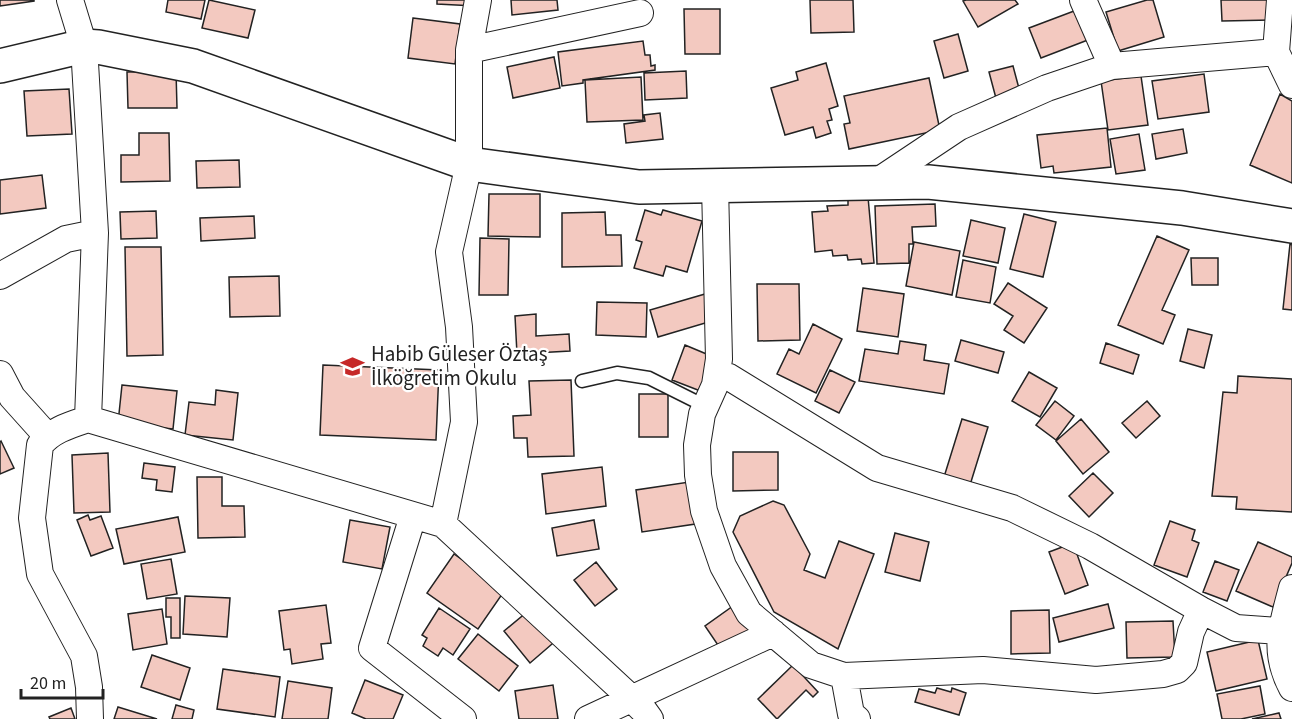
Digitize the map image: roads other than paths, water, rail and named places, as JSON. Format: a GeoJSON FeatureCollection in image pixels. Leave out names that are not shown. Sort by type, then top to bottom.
{"type":"FeatureCollection","features":[{"type":"Feature","properties":{"kind":"street"},"geometry":{"type":"LineString","coordinates":[[70,0],[84,46],[95,233],[88,419]]}},
{"type":"Feature","properties":{"kind":"street"},"geometry":{"type":"LineString","coordinates":[[443,524],[464,422],[459,327],[449,252],[469,164],[468,50],[478,0]]}},
{"type":"Feature","properties":{"kind":"street"},"geometry":{"type":"LineString","coordinates":[[1083,0],[1112,66]]}},
{"type":"Feature","properties":{"kind":"street"},"geometry":{"type":"LineString","coordinates":[[1280,0],[1276,52],[1292,85]]}},
{"type":"Feature","properties":{"kind":"street"},"geometry":{"type":"LineString","coordinates":[[468,50],[640,13]]}},
{"type":"Feature","properties":{"kind":"street"},"geometry":{"type":"LineString","coordinates":[[0,66],[84,46],[98,47],[193,66],[469,164],[639,187],[928,182],[1182,208],[1292,226]]}},
{"type":"Feature","properties":{"kind":"street"},"geometry":{"type":"LineString","coordinates":[[875,183],[959,127],[1047,88],[1112,66],[1276,52]]}},
{"type":"Feature","properties":{"kind":"street"},"geometry":{"type":"LineString","coordinates":[[715,185],[718,373],[702,414],[697,445],[698,475],[704,511],[723,566],[749,613],[811,665],[844,676],[983,670],[1096,680],[1163,674],[1177,670],[1184,663],[1191,632],[1200,610]]}},
{"type":"Feature","properties":{"kind":"street"},"geometry":{"type":"LineString","coordinates":[[0,276],[66,239],[95,233]]}},
{"type":"Feature","properties":{"kind":"street"},"geometry":{"type":"LineString","coordinates":[[718,373],[729,377],[877,468],[1012,508],[1090,546],[1200,610],[1236,628],[1286,631]]}},
{"type":"Feature","properties":{"kind":"street"},"geometry":{"type":"LineString","coordinates":[[0,374],[12,397],[47,436]]}},
{"type":"Feature","properties":{"kind":"street"},"geometry":{"type":"LineString","coordinates":[[90,719],[89,687],[84,656],[40,574],[32,518],[40,445],[47,436],[61,428],[88,419],[443,524],[632,699],[650,719]]}},
{"type":"Feature","properties":{"kind":"street"},"geometry":{"type":"LineString","coordinates":[[413,516],[372,648],[463,719]]}},
{"type":"Feature","properties":{"kind":"street"},"geometry":{"type":"LineString","coordinates":[[1292,588],[1282,669],[1292,688]]}},
{"type":"Feature","properties":{"kind":"street"},"geometry":{"type":"LineString","coordinates":[[588,719],[772,633]]}},
{"type":"Feature","properties":{"kind":"street"},"geometry":{"type":"LineString","coordinates":[[844,676],[851,714],[857,719]]}},
{"type":"Feature","properties":{"kind":"lane"},"geometry":{"type":"LineString","coordinates":[[582,381],[617,373],[649,378],[705,406]]}},
{"type":"Feature","properties":{"kind":"place","name":"Habib Güleser Öztaş İlköğretim Okulu"},"geometry":{"type":"Point","coordinates":[353,366]}}]}
